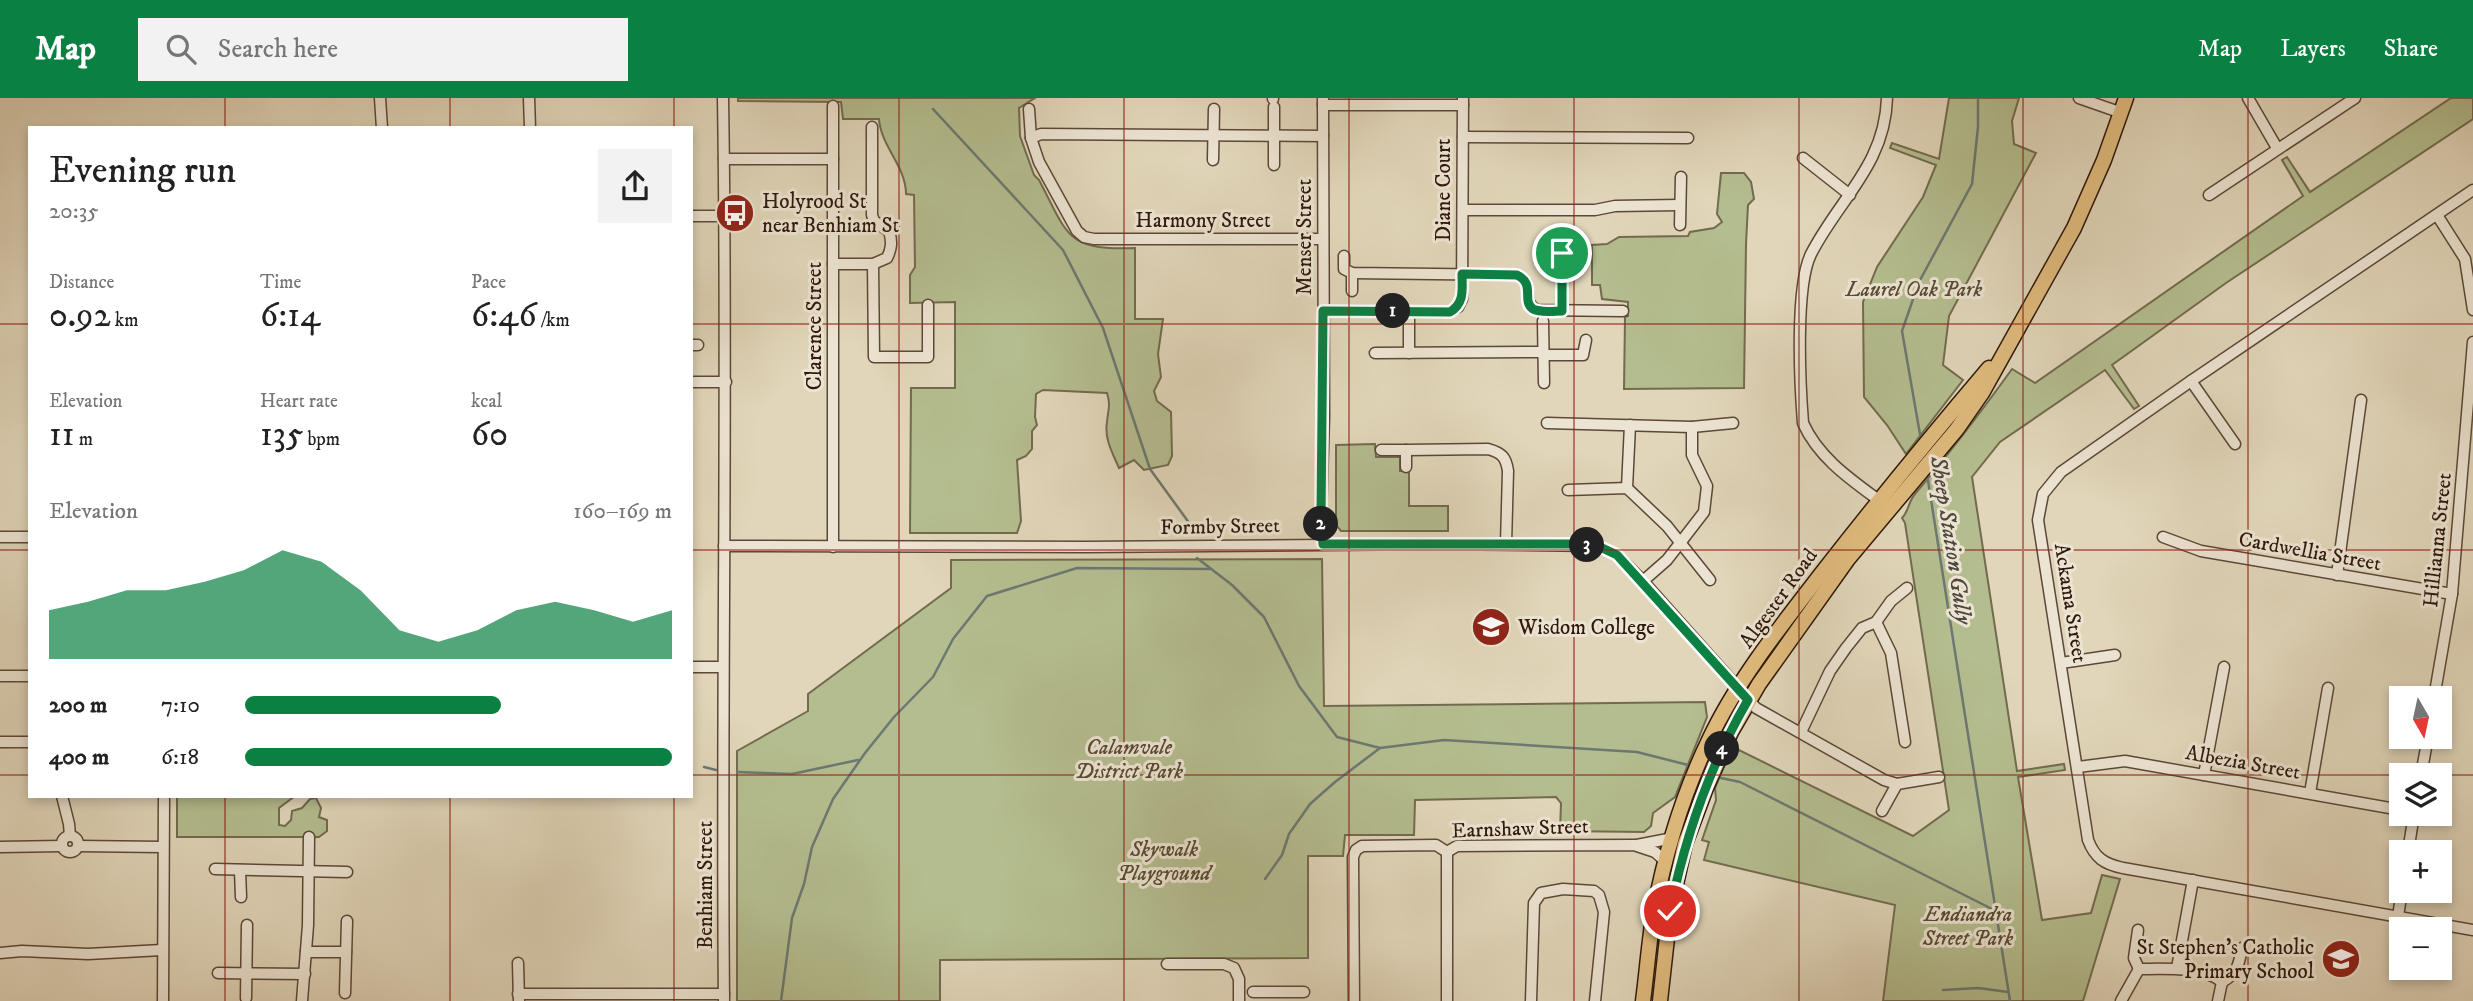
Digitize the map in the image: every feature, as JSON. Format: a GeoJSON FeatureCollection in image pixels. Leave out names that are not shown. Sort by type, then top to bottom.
{"type":"FeatureCollection","features":[{"type":"Feature","properties":{"kind":"main road","name":"Algester Road"},"geometry":{"type":"LineString","coordinates":[[1643,1001],[1654,912],[1672,838],[1681,808],[1709,740],[1738,689],[1790,614],[1912,472],[1942,447],[1982,393],[2074,228],[2097,179],[2126,98]]}},
{"type":"Feature","properties":{"kind":"main road","name":"Algester Road"},"geometry":{"type":"LineString","coordinates":[[1912,472],[1936,432],[2010,343]]}},
{"type":"Feature","properties":{"kind":"main road","name":"Algester Road"},"geometry":{"type":"LineString","coordinates":[[1660,1001],[1670,911],[1685,844],[1717,761],[1748,700],[1884,504]]}},
{"type":"Feature","properties":{"kind":"street"},"geometry":{"type":"LineString","coordinates":[[380,98],[382,126]]}},
{"type":"Feature","properties":{"kind":"street"},"geometry":{"type":"LineString","coordinates":[[529,98],[530,126]]}},
{"type":"Feature","properties":{"kind":"street","name":"Benhiam Street"},"geometry":{"type":"LineString","coordinates":[[723,98],[726,382],[722,667],[724,998]]}},
{"type":"Feature","properties":{"kind":"street"},"geometry":{"type":"LineString","coordinates":[[1884,504],[1824,457],[1803,424],[1801,288],[1811,254],[1872,161],[1884,130],[1887,98]]}},
{"type":"Feature","properties":{"kind":"street"},"geometry":{"type":"LineString","coordinates":[[2079,98],[2122,113]]}},
{"type":"Feature","properties":{"kind":"street"},"geometry":{"type":"LineString","coordinates":[[2248,98],[2277,148]]}},
{"type":"Feature","properties":{"kind":"street"},"geometry":{"type":"LineString","coordinates":[[2209,195],[2355,98]]}},
{"type":"Feature","properties":{"kind":"street"},"geometry":{"type":"LineString","coordinates":[[1273,101],[1274,164]]}},
{"type":"Feature","properties":{"kind":"street"},"geometry":{"type":"LineString","coordinates":[[1323,101],[1463,101]]}},
{"type":"Feature","properties":{"kind":"street","name":"Menser Street"},"geometry":{"type":"LineString","coordinates":[[1323,101],[1323,544]]}},
{"type":"Feature","properties":{"kind":"street","name":"Diane Court"},"geometry":{"type":"LineString","coordinates":[[1323,311],[1450,312],[1458,307],[1462,299],[1463,101]]}},
{"type":"Feature","properties":{"kind":"street","name":"Clarence Street"},"geometry":{"type":"LineString","coordinates":[[833,106],[833,547]]}},
{"type":"Feature","properties":{"kind":"street"},"geometry":{"type":"LineString","coordinates":[[1028,109],[1031,138],[1041,134],[1323,136]]}},
{"type":"Feature","properties":{"kind":"street"},"geometry":{"type":"LineString","coordinates":[[1213,160],[1214,109]]}},
{"type":"Feature","properties":{"kind":"street"},"geometry":{"type":"LineString","coordinates":[[833,264],[873,264],[887,258],[892,240],[889,231],[874,221],[873,215],[872,127]]}},
{"type":"Feature","properties":{"kind":"street"},"geometry":{"type":"LineString","coordinates":[[1463,137],[1688,138]]}},
{"type":"Feature","properties":{"kind":"street","name":"Harmony Street"},"geometry":{"type":"LineString","coordinates":[[1031,138],[1046,174],[1077,231],[1084,237],[1323,239]]}},
{"type":"Feature","properties":{"kind":"street"},"geometry":{"type":"LineString","coordinates":[[724,159],[833,159]]}},
{"type":"Feature","properties":{"kind":"street"},"geometry":{"type":"LineString","coordinates":[[1803,159],[1850,195]]}},
{"type":"Feature","properties":{"kind":"street"},"geometry":{"type":"LineString","coordinates":[[1680,225],[1681,177]]}},
{"type":"Feature","properties":{"kind":"street","name":"Ackama Street"},"geometry":{"type":"LineString","coordinates":[[2473,190],[2061,472],[2043,494],[2038,520],[2088,840],[2093,854],[2106,864],[2473,930]]}},
{"type":"Feature","properties":{"kind":"street"},"geometry":{"type":"LineString","coordinates":[[1463,210],[1595,210],[1615,205],[1680,205]]}},
{"type":"Feature","properties":{"kind":"street"},"geometry":{"type":"LineString","coordinates":[[2437,215],[2465,259],[2473,310]]}},
{"type":"Feature","properties":{"kind":"street"},"geometry":{"type":"LineString","coordinates":[[693,216],[724,216]]}},
{"type":"Feature","properties":{"kind":"street"},"geometry":{"type":"LineString","coordinates":[[1562,253],[1562,311]]}},
{"type":"Feature","properties":{"kind":"street"},"geometry":{"type":"LineString","coordinates":[[1344,256],[1344,269],[1352,273],[1517,275],[1525,278],[1528,284],[1528,302],[1536,310],[1623,311]]}},
{"type":"Feature","properties":{"kind":"street"},"geometry":{"type":"LineString","coordinates":[[873,264],[874,357],[928,357],[928,304]]}},
{"type":"Feature","properties":{"kind":"street"},"geometry":{"type":"LineString","coordinates":[[1352,273],[1352,291]]}},
{"type":"Feature","properties":{"kind":"street"},"geometry":{"type":"LineString","coordinates":[[1409,312],[1409,353]]}},
{"type":"Feature","properties":{"kind":"street"},"geometry":{"type":"LineString","coordinates":[[1543,321],[1544,383]]}},
{"type":"Feature","properties":{"kind":"street"},"geometry":{"type":"LineString","coordinates":[[1375,353],[1583,355],[1586,340]]}},
{"type":"Feature","properties":{"kind":"street","name":"Hillianna Street"},"geometry":{"type":"LineString","coordinates":[[2436,686],[2452,594],[2473,342]]}},
{"type":"Feature","properties":{"kind":"street"},"geometry":{"type":"LineString","coordinates":[[2191,381],[2235,444]]}},
{"type":"Feature","properties":{"kind":"street"},"geometry":{"type":"LineString","coordinates":[[693,382],[726,382]]}},
{"type":"Feature","properties":{"kind":"street"},"geometry":{"type":"LineString","coordinates":[[2337,575],[2361,400]]}},
{"type":"Feature","properties":{"kind":"street"},"geometry":{"type":"LineString","coordinates":[[1547,423],[1692,427],[1733,423]]}},
{"type":"Feature","properties":{"kind":"street"},"geometry":{"type":"LineString","coordinates":[[1627,488],[1630,425]]}},
{"type":"Feature","properties":{"kind":"street"},"geometry":{"type":"LineString","coordinates":[[1643,582],[1680,544],[1704,512],[1707,486],[1692,455],[1692,427]]}},
{"type":"Feature","properties":{"kind":"street"},"geometry":{"type":"LineString","coordinates":[[1381,450],[1488,449],[1500,452],[1506,460],[1508,471],[1506,544]]}},
{"type":"Feature","properties":{"kind":"street"},"geometry":{"type":"LineString","coordinates":[[1406,450],[1406,467]]}},
{"type":"Feature","properties":{"kind":"street"},"geometry":{"type":"LineString","coordinates":[[1568,490],[1627,488],[1667,526],[1710,580]]}},
{"type":"Feature","properties":{"kind":"street"},"geometry":{"type":"LineString","coordinates":[[0,537],[28,537]]}},
{"type":"Feature","properties":{"kind":"street","name":"Cardwellia Street"},"geometry":{"type":"LineString","coordinates":[[2163,537],[2201,551],[2452,594]]}},
{"type":"Feature","properties":{"kind":"street","name":"Formby Street"},"geometry":{"type":"LineString","coordinates":[[724,546],[1598,546],[1617,555],[1760,711],[1801,732],[1830,752],[1897,784]]}},
{"type":"Feature","properties":{"kind":"street"},"geometry":{"type":"LineString","coordinates":[[1801,732],[1830,671],[1846,648],[1862,628],[1876,622],[1891,601],[1907,588]]}},
{"type":"Feature","properties":{"kind":"street"},"geometry":{"type":"LineString","coordinates":[[1876,622],[1891,653],[1905,742]]}},
{"type":"Feature","properties":{"kind":"street"},"geometry":{"type":"LineString","coordinates":[[2061,663],[2115,655]]}},
{"type":"Feature","properties":{"kind":"street"},"geometry":{"type":"LineString","coordinates":[[693,667],[722,667]]}},
{"type":"Feature","properties":{"kind":"street"},"geometry":{"type":"LineString","coordinates":[[2204,775],[2224,667]]}},
{"type":"Feature","properties":{"kind":"street"},"geometry":{"type":"LineString","coordinates":[[0,676],[28,676]]}},
{"type":"Feature","properties":{"kind":"street"},"geometry":{"type":"LineString","coordinates":[[2310,793],[2328,688]]}},
{"type":"Feature","properties":{"kind":"street"},"geometry":{"type":"LineString","coordinates":[[0,743],[28,742]]}},
{"type":"Feature","properties":{"kind":"street","name":"Albezia Street"},"geometry":{"type":"LineString","coordinates":[[2078,767],[2125,761],[2389,808]]}},
{"type":"Feature","properties":{"kind":"street"},"geometry":{"type":"LineString","coordinates":[[1882,811],[1897,784],[1940,777]]}},
{"type":"Feature","properties":{"kind":"street"},"geometry":{"type":"LineString","coordinates":[[62,798],[70,836]]}},
{"type":"Feature","properties":{"kind":"street"},"geometry":{"type":"LineString","coordinates":[[163,1001],[164,798]]}},
{"type":"Feature","properties":{"kind":"street"},"geometry":{"type":"LineString","coordinates":[[62,846],[63,839],[70,836],[76,839],[78,846]]}},
{"type":"Feature","properties":{"kind":"street"},"geometry":{"type":"LineString","coordinates":[[302,1001],[309,837]]}},
{"type":"Feature","properties":{"kind":"street"},"geometry":{"type":"LineString","coordinates":[[1634,845],[1672,838]]}},
{"type":"Feature","properties":{"kind":"street","name":"Earnshaw Street"},"geometry":{"type":"LineString","coordinates":[[1354,1001],[1353,857],[1356,850],[1367,845],[1436,845],[1447,852],[1457,846],[1634,845],[1655,852],[1666,862]]}},
{"type":"Feature","properties":{"kind":"street"},"geometry":{"type":"LineString","coordinates":[[0,847],[62,846],[70,852],[78,846],[163,847]]}},
{"type":"Feature","properties":{"kind":"street"},"geometry":{"type":"LineString","coordinates":[[1447,852],[1447,1001]]}},
{"type":"Feature","properties":{"kind":"street"},"geometry":{"type":"LineString","coordinates":[[215,869],[347,872]]}},
{"type":"Feature","properties":{"kind":"street"},"geometry":{"type":"LineString","coordinates":[[240,870],[241,897]]}},
{"type":"Feature","properties":{"kind":"street"},"geometry":{"type":"LineString","coordinates":[[2177,968],[2193,880]]}},
{"type":"Feature","properties":{"kind":"street"},"geometry":{"type":"LineString","coordinates":[[1531,1001],[1535,903],[1541,893],[1563,889],[1594,891],[1602,903],[1604,912],[1595,1001]]}},
{"type":"Feature","properties":{"kind":"street"},"geometry":{"type":"LineString","coordinates":[[2398,916],[2400,903]]}},
{"type":"Feature","properties":{"kind":"street"},"geometry":{"type":"LineString","coordinates":[[345,993],[346,921]]}},
{"type":"Feature","properties":{"kind":"street"},"geometry":{"type":"LineString","coordinates":[[246,998],[247,925]]}},
{"type":"Feature","properties":{"kind":"street"},"geometry":{"type":"LineString","coordinates":[[2138,930],[2134,958],[2139,969]]}},
{"type":"Feature","properties":{"kind":"street"},"geometry":{"type":"LineString","coordinates":[[2218,1001],[2222,982],[2237,971],[2242,948]]}},
{"type":"Feature","properties":{"kind":"street"},"geometry":{"type":"LineString","coordinates":[[0,953],[22,951],[88,954],[162,950]]}},
{"type":"Feature","properties":{"kind":"street"},"geometry":{"type":"LineString","coordinates":[[306,952],[346,952]]}},
{"type":"Feature","properties":{"kind":"street"},"geometry":{"type":"LineString","coordinates":[[518,963],[519,998],[724,998]]}},
{"type":"Feature","properties":{"kind":"street"},"geometry":{"type":"LineString","coordinates":[[1167,964],[1224,964],[1234,968],[1239,979],[1239,1001]]}},
{"type":"Feature","properties":{"kind":"street"},"geometry":{"type":"LineString","coordinates":[[2139,969],[2177,968],[2216,976],[2222,982]]}},
{"type":"Feature","properties":{"kind":"street"},"geometry":{"type":"LineString","coordinates":[[2121,1001],[2139,969]]}},
{"type":"Feature","properties":{"kind":"street"},"geometry":{"type":"LineString","coordinates":[[218,973],[305,974]]}},
{"type":"Feature","properties":{"kind":"street"},"geometry":{"type":"LineString","coordinates":[[1253,992],[1279,996],[1304,992]]}},
{"type":"Feature","properties":{"kind":"green space"},"geometry":{"type":"Polygon","coordinates":[[[738,98],[1035,98],[1019,108],[1020,136],[1034,175],[1072,236],[1095,246],[1135,248],[1135,319],[1163,319],[1158,354],[1161,377],[1154,391],[1157,401],[1171,412],[1172,456],[1168,465],[1144,470],[1134,460],[1119,468],[1106,428],[1109,405],[1107,393],[1043,390],[1036,394],[1037,425],[1032,431],[1032,449],[1017,460],[1021,521],[1017,533],[910,533],[911,388],[955,388],[955,302],[910,303],[910,275],[915,267],[914,195],[906,194],[902,174],[884,139],[879,119],[843,119],[841,102],[738,101],[738,98]]]}},
{"type":"Feature","properties":{"kind":"green space","name":"Laurel Oak Park"},"geometry":{"type":"Polygon","coordinates":[[[1949,98],[2019,98],[2012,121],[2014,144],[2036,153],[1949,316],[1943,365],[1963,380],[1906,454],[1864,397],[1863,302],[1877,267],[1923,197],[1936,165],[1890,148],[1892,143],[1939,159],[1949,98]]]}},
{"type":"Feature","properties":{"kind":"green space","name":"Endiandra Street Park"},"geometry":{"type":"Polygon","coordinates":[[[2451,98],[2473,98],[2473,119],[2226,283],[2112,365],[2139,406],[2134,409],[2105,370],[2000,442],[1972,477],[2017,771],[2064,764],[2065,770],[2018,777],[2042,920],[2091,913],[2102,875],[2120,879],[2083,1001],[1883,1001],[1895,905],[1704,860],[1709,842],[1702,840],[1716,800],[1715,788],[1724,766],[1739,750],[1913,836],[1949,810],[1905,523],[1902,518],[1913,497],[2012,369],[2035,383],[2303,196],[2282,160],[2287,157],[2310,192],[2451,98]]]}},
{"type":"Feature","properties":{"kind":"green space"},"geometry":{"type":"Polygon","coordinates":[[[1721,173],[1744,173],[1751,182],[1754,199],[1748,205],[1744,388],[1624,389],[1625,317],[1628,316],[1628,302],[1602,299],[1600,285],[1592,285],[1592,245],[1607,244],[1619,237],[1688,236],[1690,232],[1714,228],[1722,222],[1717,214],[1721,173]]]}},
{"type":"Feature","properties":{"kind":"green space"},"geometry":{"type":"Polygon","coordinates":[[[1375,444],[1376,457],[1400,457],[1400,471],[1409,471],[1409,506],[1448,506],[1448,531],[1341,531],[1336,525],[1336,445],[1375,444]]]}},
{"type":"Feature","properties":{"kind":"green space","name":"Calamvale District Park"},"geometry":{"type":"Polygon","coordinates":[[[1322,559],[1324,706],[1705,702],[1707,717],[1675,797],[1653,813],[1651,826],[1644,832],[1560,831],[1561,803],[1556,797],[1415,800],[1414,835],[1345,835],[1343,856],[1308,856],[1308,958],[940,960],[940,1001],[737,1001],[737,751],[808,711],[808,694],[951,588],[951,560],[1322,559]]]}},
{"type":"Feature","properties":{"kind":"green space"},"geometry":{"type":"Polygon","coordinates":[[[177,798],[292,798],[279,808],[279,825],[285,826],[291,820],[292,811],[302,808],[310,799],[316,798],[321,808],[319,817],[327,820],[327,831],[319,837],[177,837],[177,798]]]}},
{"type":"Feature","properties":{"kind":"waterway","name":"Sheep Station Gully"},"geometry":{"type":"LineString","coordinates":[[1921,440],[1902,331],[1919,282],[1972,184],[1978,98]]}},
{"type":"Feature","properties":{"kind":"waterway"},"geometry":{"type":"LineString","coordinates":[[933,109],[1063,250],[1103,328],[1150,469],[1195,531]]}},
{"type":"Feature","properties":{"kind":"waterway","name":"Sheep Station Gully"},"geometry":{"type":"LineString","coordinates":[[1927,474],[2010,1001]]}},
{"type":"Feature","properties":{"kind":"waterway"},"geometry":{"type":"LineString","coordinates":[[1197,558],[1232,585],[1264,617],[1299,686],[1337,737],[1380,748],[1444,740],[1637,752],[1688,765]]}},
{"type":"Feature","properties":{"kind":"waterway"},"geometry":{"type":"LineString","coordinates":[[781,1001],[792,918],[804,884],[812,847],[833,799],[894,717],[933,677],[953,639],[987,596],[1077,568],[1210,569]]}},
{"type":"Feature","properties":{"kind":"waterway"},"geometry":{"type":"LineString","coordinates":[[1265,879],[1282,855],[1289,834],[1310,804],[1380,748]]}},
{"type":"Feature","properties":{"kind":"waterway"},"geometry":{"type":"LineString","coordinates":[[737,772],[792,774],[858,760]]}},
{"type":"Feature","properties":{"kind":"waterway"},"geometry":{"type":"LineString","coordinates":[[704,767],[716,770]]}},
{"type":"Feature","properties":{"kind":"waterway"},"geometry":{"type":"LineString","coordinates":[[1721,778],[1740,782],[1994,910]]}},
{"type":"Feature","properties":{"kind":"waterway"},"geometry":{"type":"LineString","coordinates":[[1943,990],[1978,988],[2008,992]]}},
{"type":"Feature","properties":{"kind":"place","name":"Holyrood St near Benhiam St"},"geometry":{"type":"Point","coordinates":[735,213]}},
{"type":"Feature","properties":{"kind":"place","name":"Wisdom College"},"geometry":{"type":"Point","coordinates":[1491,627]}},
{"type":"Feature","properties":{"kind":"place","name":"St Stephen's Catholic Primary School"},"geometry":{"type":"Point","coordinates":[2341,959]}},
{"type":"Feature","properties":{"kind":"route"},"geometry":{"type":"LineString","coordinates":[[1562,253],[1562,311],[1536,310],[1531,307],[1528,302],[1528,284],[1525,278],[1517,275],[1462,274],[1462,299],[1458,307],[1450,312],[1323,311],[1323,544],[1598,546],[1617,555],[1643,582],[1748,700],[1717,761],[1685,844],[1670,911]]}},
{"type":"Feature","properties":{"kind":"park label","name":"Skywalk Playground"},"geometry":{"type":"Point","coordinates":[1164,861]}}]}
